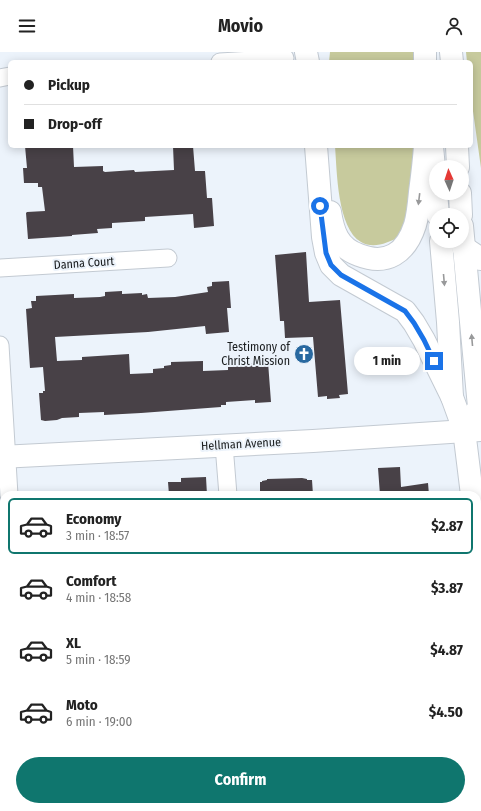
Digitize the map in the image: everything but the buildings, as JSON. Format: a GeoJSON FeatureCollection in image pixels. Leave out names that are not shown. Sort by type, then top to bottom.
{"type":"FeatureCollection","features":[{"type":"Feature","properties":{"kind":"main road"},"geometry":{"type":"LineString","coordinates":[[316,148],[323,237],[326,253],[331,265],[341,275],[405,311],[424,340],[452,397],[473,430]]}},
{"type":"Feature","properties":{"kind":"main road"},"geometry":{"type":"LineString","coordinates":[[325,148],[330,213],[335,234],[342,245],[353,253],[366,258],[380,259],[393,256],[402,248],[415,225],[426,148]]}},
{"type":"Feature","properties":{"kind":"main road"},"geometry":{"type":"LineString","coordinates":[[432,148],[433,160]]}},
{"type":"Feature","properties":{"kind":"main road"},"geometry":{"type":"LineString","coordinates":[[457,148],[458,160]]}},
{"type":"Feature","properties":{"kind":"main road"},"geometry":{"type":"LineString","coordinates":[[469,244],[481,259]]}},
{"type":"Feature","properties":{"kind":"main road"},"geometry":{"type":"LineString","coordinates":[[442,248],[448,322],[452,397]]}},
{"type":"Feature","properties":{"kind":"main road"},"geometry":{"type":"LineString","coordinates":[[464,248],[480,404],[473,430],[472,491]]}},
{"type":"Feature","properties":{"kind":"main road","name":"Hellman Avenue"},"geometry":{"type":"LineString","coordinates":[[3,457],[356,438],[473,430]]}},
{"type":"Feature","properties":{"kind":"street"},"geometry":{"type":"LineString","coordinates":[[252,60],[285,58]]}},
{"type":"Feature","properties":{"kind":"street","name":"Danna Court"},"geometry":{"type":"LineString","coordinates":[[0,268],[168,258]]}},
{"type":"Feature","properties":{"kind":"street"},"geometry":{"type":"LineString","coordinates":[[0,345],[3,457],[8,491]]}},
{"type":"Feature","properties":{"kind":"street"},"geometry":{"type":"LineString","coordinates":[[224,445],[228,491]]}},
{"type":"Feature","properties":{"kind":"green space"},"geometry":{"type":"Polygon","coordinates":[[[330,52],[416,52],[416,60],[329,60],[330,52]]]}},
{"type":"Feature","properties":{"kind":"green space"},"geometry":{"type":"Polygon","coordinates":[[[466,52],[481,52],[481,168],[473,111],[473,60],[467,60],[466,52]]]}},
{"type":"Feature","properties":{"kind":"green space"},"geometry":{"type":"Polygon","coordinates":[[[335,148],[415,148],[411,207],[399,237],[385,243],[375,245],[361,242],[353,235],[347,225],[338,184],[335,148]]]}},
{"type":"Feature","properties":{"kind":"place","name":"Testimony of Christ Mission"},"geometry":{"type":"Point","coordinates":[304,354]}},
{"type":"Feature","properties":{"kind":"route"},"geometry":{"type":"LineString","coordinates":[[320,206],[323,237],[326,253],[331,265],[341,275],[405,311],[424,340],[434,361]]}}]}
